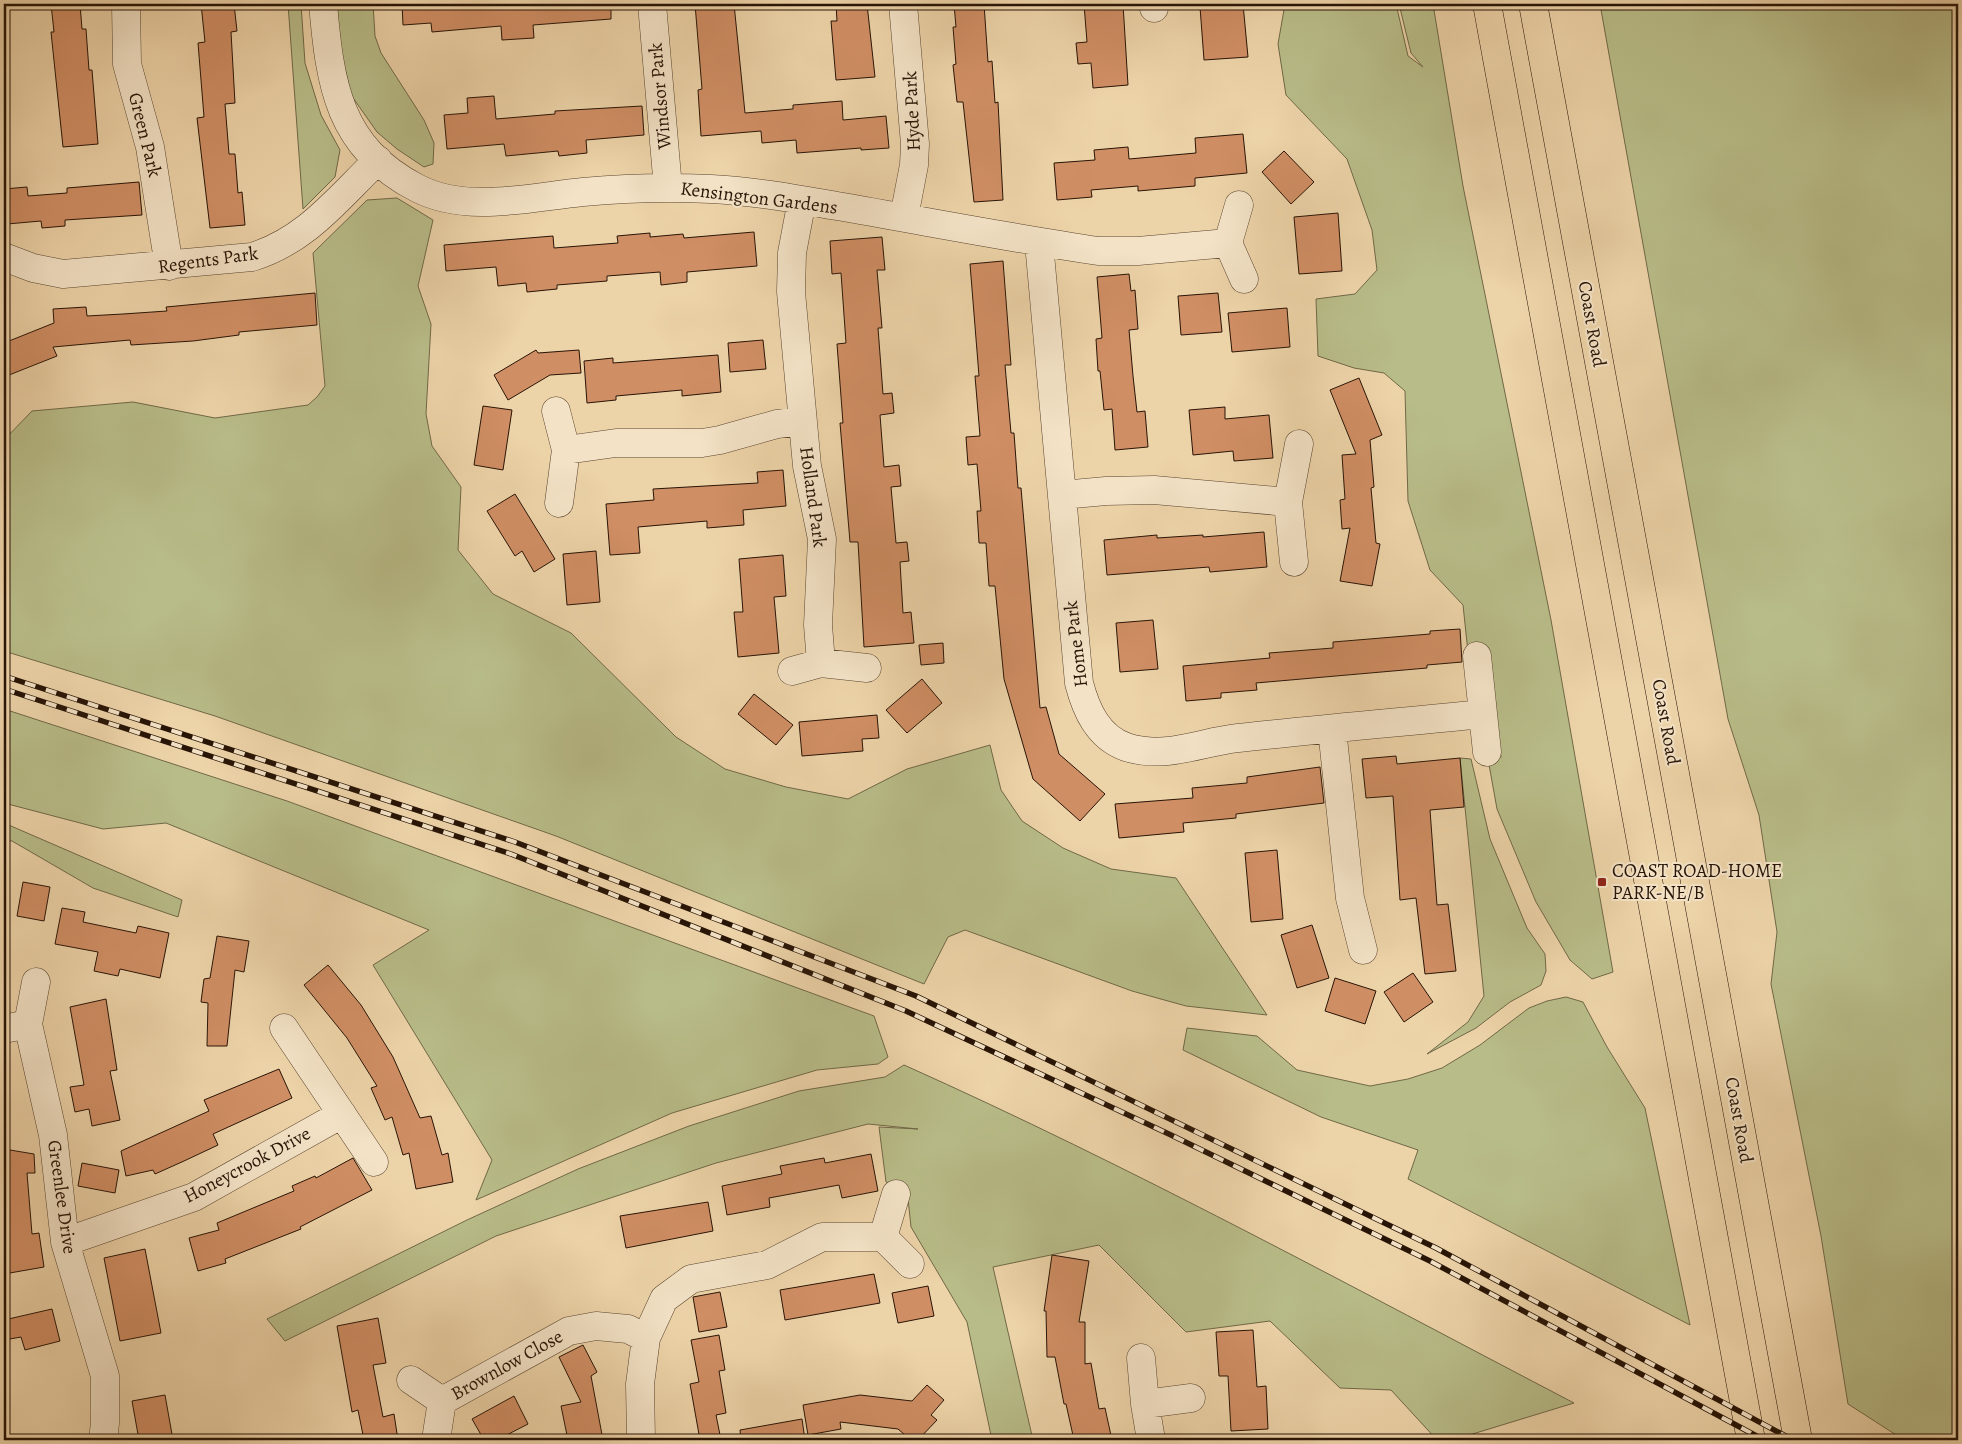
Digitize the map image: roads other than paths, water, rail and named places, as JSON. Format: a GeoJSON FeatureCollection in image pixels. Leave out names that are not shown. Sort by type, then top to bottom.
{"type":"FeatureCollection","features":[{"type":"Feature","properties":{"kind":"highway"},"geometry":{"type":"LineString","coordinates":[[1487,4],[1750,1440]]}},
{"type":"Feature","properties":{"kind":"highway","name":"Coast Road"},"geometry":{"type":"LineString","coordinates":[[1534,4],[1798,1440]]}},
{"type":"Feature","properties":{"kind":"street","name":"Green Park"},"geometry":{"type":"LineString","coordinates":[[126,4],[127,64],[150,148],[169,266]]}},
{"type":"Feature","properties":{"kind":"street","name":"Kensington Gardens"},"geometry":{"type":"LineString","coordinates":[[323,4],[328,58],[337,97],[352,128],[378,160],[392,172],[420,189],[459,200],[502,200],[621,189],[713,189],[802,200],[1039,242],[1119,252],[1228,243]]}},
{"type":"Feature","properties":{"kind":"street","name":"Windsor Park"},"geometry":{"type":"LineString","coordinates":[[652,4],[668,188]]}},
{"type":"Feature","properties":{"kind":"street","name":"Hyde Park"},"geometry":{"type":"LineString","coordinates":[[903,4],[915,144],[914,165],[904,217]]}},
{"type":"Feature","properties":{"kind":"street","name":"Regents Park"},"geometry":{"type":"LineString","coordinates":[[5,260],[63,274],[169,266],[252,257],[281,246],[330,208],[378,160]]}},
{"type":"Feature","properties":{"kind":"street","name":"Holland Park"},"geometry":{"type":"LineString","coordinates":[[802,200],[791,271],[802,421],[810,490],[822,539],[818,625],[821,662]]}},
{"type":"Feature","properties":{"kind":"street"},"geometry":{"type":"LineString","coordinates":[[1239,205],[1228,243],[1244,279]]}},
{"type":"Feature","properties":{"kind":"street","name":"Home Park"},"geometry":{"type":"LineString","coordinates":[[1039,242],[1079,683],[1089,712],[1104,734],[1126,747],[1158,753],[1176,752],[1236,738],[1483,714]]}},
{"type":"Feature","properties":{"kind":"street"},"geometry":{"type":"LineString","coordinates":[[556,411],[566,450],[559,502]]}},
{"type":"Feature","properties":{"kind":"street","name":"Holland Park"},"geometry":{"type":"LineString","coordinates":[[566,450],[616,443],[702,443],[720,440],[777,424],[802,421]]}},
{"type":"Feature","properties":{"kind":"street"},"geometry":{"type":"LineString","coordinates":[[1294,562],[1288,502],[1299,444]]}},
{"type":"Feature","properties":{"kind":"street"},"geometry":{"type":"LineString","coordinates":[[1062,494],[1154,490],[1288,502]]}},
{"type":"Feature","properties":{"kind":"street"},"geometry":{"type":"LineString","coordinates":[[1477,656],[1487,752]]}},
{"type":"Feature","properties":{"kind":"street"},"geometry":{"type":"LineString","coordinates":[[792,671],[821,662],[867,668]]}},
{"type":"Feature","properties":{"kind":"street"},"geometry":{"type":"LineString","coordinates":[[1332,729],[1350,898],[1363,950]]}},
{"type":"Feature","properties":{"kind":"street","name":"Greenlee Drive"},"geometry":{"type":"LineString","coordinates":[[36,982],[16,1026],[53,1135],[65,1242],[105,1376],[103,1440]]}},
{"type":"Feature","properties":{"kind":"street"},"geometry":{"type":"LineString","coordinates":[[284,1028],[374,1162]]}},
{"type":"Feature","properties":{"kind":"street","name":"Honeycrook Drive"},"geometry":{"type":"LineString","coordinates":[[65,1242],[194,1196],[342,1114]]}},
{"type":"Feature","properties":{"kind":"street"},"geometry":{"type":"LineString","coordinates":[[883,1237],[896,1194]]}},
{"type":"Feature","properties":{"kind":"street"},"geometry":{"type":"LineString","coordinates":[[641,1440],[640,1384],[646,1338],[664,1299],[691,1279],[767,1265],[822,1237],[883,1237],[910,1264]]}},
{"type":"Feature","properties":{"kind":"street","name":"Brownlow Close"},"geometry":{"type":"LineString","coordinates":[[442,1401],[569,1331],[596,1326],[628,1329],[646,1338]]}},
{"type":"Feature","properties":{"kind":"street"},"geometry":{"type":"LineString","coordinates":[[1142,1358],[1145,1404],[1151,1440]]}},
{"type":"Feature","properties":{"kind":"street","name":"Brownlow Close"},"geometry":{"type":"LineString","coordinates":[[411,1380],[442,1401]]}},
{"type":"Feature","properties":{"kind":"street"},"geometry":{"type":"LineString","coordinates":[[1145,1404],[1191,1398]]}},
{"type":"Feature","properties":{"kind":"street","name":"Brownlow Close"},"geometry":{"type":"LineString","coordinates":[[436,1440],[442,1401]]}},
{"type":"Feature","properties":{"kind":"railway"},"geometry":{"type":"LineString","coordinates":[[4,676],[515,842],[916,996],[1436,1248],[1793,1440]]}},
{"type":"Feature","properties":{"kind":"railway"},"geometry":{"type":"LineString","coordinates":[[4,689],[511,854],[906,1011],[1171,1135],[1430,1261],[1764,1440]]}},
{"type":"Feature","properties":{"kind":"place","name":"COAST ROAD-HOME PARK-NE/B"},"geometry":{"type":"Point","coordinates":[1602,882]}}]}
